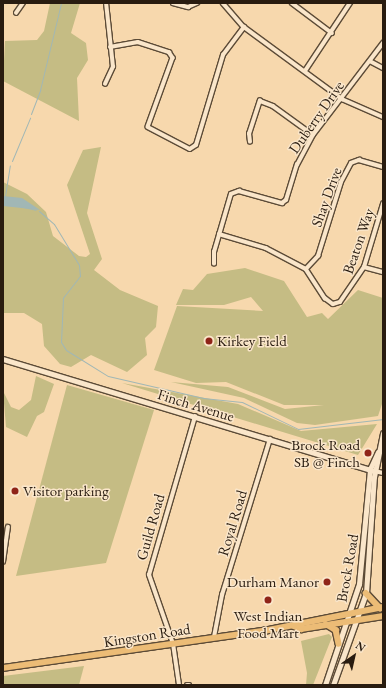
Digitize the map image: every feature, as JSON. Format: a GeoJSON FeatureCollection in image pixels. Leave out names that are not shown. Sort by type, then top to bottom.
{"type":"FeatureCollection","features":[{"type":"Feature","properties":{"kind":"main road","name":"Finch Avenue"},"geometry":{"type":"LineString","coordinates":[[3,359],[372,470]]}},
{"type":"Feature","properties":{"kind":"main road","name":"Brock Road"},"geometry":{"type":"LineString","coordinates":[[325,685],[351,612],[364,556],[372,470],[383,433]]}},
{"type":"Feature","properties":{"kind":"main road","name":"Brock Road"},"geometry":{"type":"LineString","coordinates":[[333,685],[358,620],[366,593],[372,470]]}},
{"type":"Feature","properties":{"kind":"main road"},"geometry":{"type":"LineString","coordinates":[[366,593],[382,607]]}},
{"type":"Feature","properties":{"kind":"main road","name":"Kingston Road"},"geometry":{"type":"LineString","coordinates":[[294,626],[300,621],[382,607]]}},
{"type":"Feature","properties":{"kind":"main road","name":"Kingston Road"},"geometry":{"type":"LineString","coordinates":[[3,668],[294,626],[301,629],[383,616]]}},
{"type":"Feature","properties":{"kind":"main road"},"geometry":{"type":"LineString","coordinates":[[326,624],[336,630],[339,644]]}},
{"type":"Feature","properties":{"kind":"street"},"geometry":{"type":"LineString","coordinates":[[16,13],[23,3]]}},
{"type":"Feature","properties":{"kind":"street"},"geometry":{"type":"LineString","coordinates":[[105,84],[113,67],[106,3]]}},
{"type":"Feature","properties":{"kind":"street"},"geometry":{"type":"LineString","coordinates":[[173,3],[188,7],[197,3]]}},
{"type":"Feature","properties":{"kind":"street"},"geometry":{"type":"LineString","coordinates":[[223,3],[244,27],[342,99],[383,117]]}},
{"type":"Feature","properties":{"kind":"street"},"geometry":{"type":"LineString","coordinates":[[304,71],[332,33],[350,3]]}},
{"type":"Feature","properties":{"kind":"street"},"geometry":{"type":"LineString","coordinates":[[294,4],[332,33]]}},
{"type":"Feature","properties":{"kind":"street"},"geometry":{"type":"LineString","coordinates":[[110,47],[138,42],[170,52],[173,58],[148,127],[190,149],[196,146],[223,55],[244,27]]}},
{"type":"Feature","properties":{"kind":"street","name":"Duberry Drive"},"geometry":{"type":"LineString","coordinates":[[214,264],[219,234],[235,190],[282,203],[286,200],[297,165],[313,135],[342,99],[383,43]]}},
{"type":"Feature","properties":{"kind":"street"},"geometry":{"type":"LineString","coordinates":[[370,61],[383,68]]}},
{"type":"Feature","properties":{"kind":"street"},"geometry":{"type":"LineString","coordinates":[[250,142],[249,134],[260,102],[273,106],[313,135]]}},
{"type":"Feature","properties":{"kind":"street","name":"Shay Drive"},"geometry":{"type":"LineString","coordinates":[[306,269],[318,256],[341,182],[351,163],[359,160],[383,167]]}},
{"type":"Feature","properties":{"kind":"street","name":"Beaton Way"},"geometry":{"type":"LineString","coordinates":[[306,269],[318,291],[332,304],[340,302],[364,267],[383,204]]}},
{"type":"Feature","properties":{"kind":"street"},"geometry":{"type":"LineString","coordinates":[[219,234],[266,248],[306,269]]}},
{"type":"Feature","properties":{"kind":"street"},"geometry":{"type":"LineString","coordinates":[[364,267],[383,272]]}},
{"type":"Feature","properties":{"kind":"street","name":"Guild Road"},"geometry":{"type":"LineString","coordinates":[[179,685],[173,644],[149,575],[195,417]]}},
{"type":"Feature","properties":{"kind":"street","name":"Royal Road"},"geometry":{"type":"LineString","coordinates":[[214,637],[222,595],[270,439]]}},
{"type":"Feature","properties":{"kind":"street","name":"Finch Avenue"},"geometry":{"type":"LineString","coordinates":[[372,470],[383,473]]}},
{"type":"Feature","properties":{"kind":"street"},"geometry":{"type":"LineString","coordinates":[[3,562],[8,527]]}},
{"type":"Feature","properties":{"kind":"shaded area"},"geometry":{"type":"Polygon","coordinates":[[[50,3],[80,3],[71,33],[86,43],[88,60],[77,78],[79,121],[3,81],[5,41],[37,40],[44,31],[50,3]]]}},
{"type":"Feature","properties":{"kind":"shaded area"},"geometry":{"type":"Polygon","coordinates":[[[101,147],[87,213],[102,259],[94,270],[120,290],[158,306],[156,327],[145,338],[147,355],[127,372],[91,355],[71,367],[60,364],[44,346],[42,324],[24,313],[3,313],[3,182],[27,194],[46,212],[53,236],[79,256],[86,257],[90,254],[67,185],[83,150],[101,147]]]}},
{"type":"Feature","properties":{"kind":"shaded area"},"geometry":{"type":"Polygon","coordinates":[[[245,268],[284,281],[307,317],[322,313],[328,319],[358,290],[383,298],[383,401],[378,416],[315,425],[297,423],[244,398],[171,382],[228,387],[285,409],[324,405],[284,405],[226,382],[196,383],[154,370],[177,306],[263,311],[251,297],[224,305],[176,305],[183,289],[193,290],[207,274],[245,268]]]}},
{"type":"Feature","properties":{"kind":"shaded area"},"geometry":{"type":"Polygon","coordinates":[[[36,376],[54,384],[44,412],[37,416],[27,437],[6,427],[3,391],[11,407],[19,410],[31,400],[36,376]]]}},
{"type":"Feature","properties":{"kind":"shaded area"},"geometry":{"type":"Polygon","coordinates":[[[122,383],[238,404],[301,431],[377,424],[358,455],[122,383]]]}},
{"type":"Feature","properties":{"kind":"shaded area"},"geometry":{"type":"Polygon","coordinates":[[[67,385],[154,410],[106,563],[16,576],[67,385]]]}},
{"type":"Feature","properties":{"kind":"shaded area"},"geometry":{"type":"Polygon","coordinates":[[[329,634],[332,637],[313,685],[306,685],[307,673],[301,641],[329,634]]]}},
{"type":"Feature","properties":{"kind":"shaded area"},"geometry":{"type":"Polygon","coordinates":[[[84,666],[79,685],[3,685],[3,676],[84,666]]]}},
{"type":"Feature","properties":{"kind":"water"},"geometry":{"type":"Polygon","coordinates":[[[3,196],[22,198],[40,210],[3,206],[3,196]]]}},
{"type":"Feature","properties":{"kind":"waterway"},"geometry":{"type":"LineString","coordinates":[[31,114],[40,90],[61,3]]}},
{"type":"Feature","properties":{"kind":"waterway"},"geometry":{"type":"LineString","coordinates":[[12,161],[30,118]]}},
{"type":"Feature","properties":{"kind":"waterway"},"geometry":{"type":"LineString","coordinates":[[5,196],[10,165]]}},
{"type":"Feature","properties":{"kind":"waterway"},"geometry":{"type":"LineString","coordinates":[[19,206],[36,210]]}},
{"type":"Feature","properties":{"kind":"waterway"},"geometry":{"type":"LineString","coordinates":[[39,211],[54,224],[79,265],[80,276],[63,298],[61,342],[66,350],[108,376],[203,398],[242,402],[298,429],[383,419]]}},
{"type":"Feature","properties":{"kind":"place","name":"Kirkey Field"},"geometry":{"type":"Point","coordinates":[209,341]}},
{"type":"Feature","properties":{"kind":"place","name":"Brock Road SB @ Finch"},"geometry":{"type":"Point","coordinates":[368,453]}},
{"type":"Feature","properties":{"kind":"place","name":"Visitor parking"},"geometry":{"type":"Point","coordinates":[15,491]}},
{"type":"Feature","properties":{"kind":"place","name":"Durham Manor"},"geometry":{"type":"Point","coordinates":[327,582]}},
{"type":"Feature","properties":{"kind":"place","name":"West Indian Food Mart"},"geometry":{"type":"Point","coordinates":[268,600]}}]}
